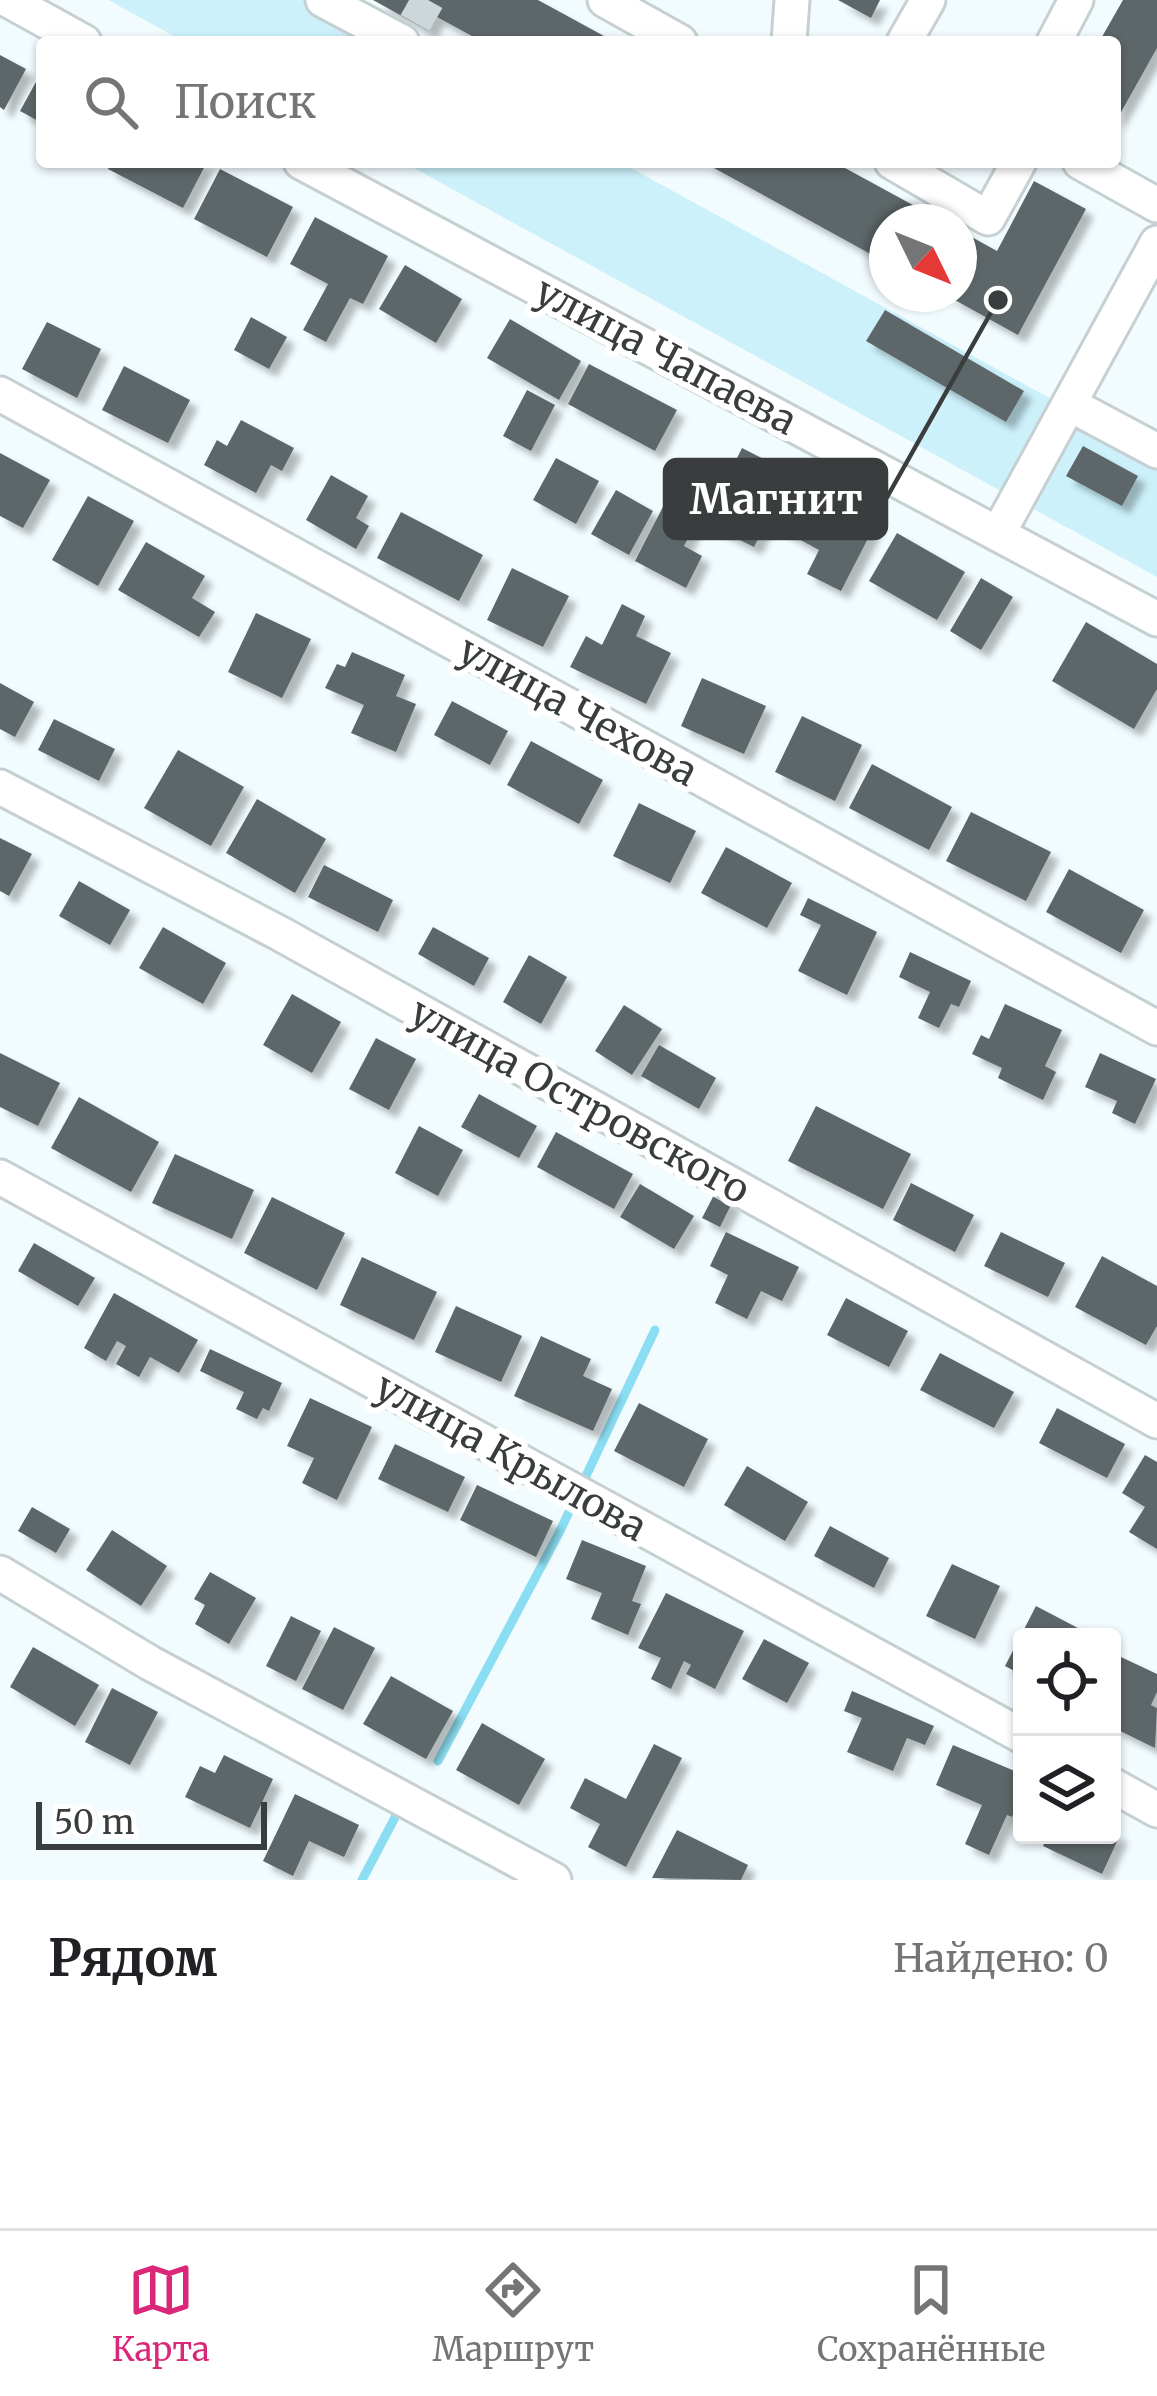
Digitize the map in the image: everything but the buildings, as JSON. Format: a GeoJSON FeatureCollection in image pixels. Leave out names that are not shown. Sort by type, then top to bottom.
{"type":"FeatureCollection","features":[{"type":"Feature","properties":{"kind":"street"},"geometry":{"type":"LineString","coordinates":[[8,0],[73,36]]}},
{"type":"Feature","properties":{"kind":"street"},"geometry":{"type":"LineString","coordinates":[[323,0],[407,36]]}},
{"type":"Feature","properties":{"kind":"street"},"geometry":{"type":"LineString","coordinates":[[605,0],[669,36]]}},
{"type":"Feature","properties":{"kind":"street"},"geometry":{"type":"LineString","coordinates":[[789,36],[792,0]]}},
{"type":"Feature","properties":{"kind":"street"},"geometry":{"type":"LineString","coordinates":[[907,36],[928,0]]}},
{"type":"Feature","properties":{"kind":"street"},"geometry":{"type":"LineString","coordinates":[[1057,36],[1076,0]]}},
{"type":"Feature","properties":{"kind":"street"},"geometry":{"type":"LineString","coordinates":[[902,168],[988,218],[1016,168]]}},
{"type":"Feature","properties":{"kind":"street"},"geometry":{"type":"LineString","coordinates":[[1091,168],[1157,205]]}},
{"type":"Feature","properties":{"kind":"street","name":"улица Чапаева"},"geometry":{"type":"LineString","coordinates":[[335,170],[1157,619]]}},
{"type":"Feature","properties":{"kind":"street"},"geometry":{"type":"LineString","coordinates":[[999,532],[1157,243]]}},
{"type":"Feature","properties":{"kind":"street","name":"улица Чехова"},"geometry":{"type":"LineString","coordinates":[[0,394],[1157,1028]]}},
{"type":"Feature","properties":{"kind":"street"},"geometry":{"type":"LineString","coordinates":[[1069,404],[1157,452]]}},
{"type":"Feature","properties":{"kind":"street","name":"улица Островского"},"geometry":{"type":"LineString","coordinates":[[0,787],[279,933],[1157,1421]]}},
{"type":"Feature","properties":{"kind":"street","name":"улица Крылова"},"geometry":{"type":"LineString","coordinates":[[0,1177],[1013,1731]]}},
{"type":"Feature","properties":{"kind":"street"},"geometry":{"type":"LineString","coordinates":[[0,1573],[150,1663],[554,1880]]}},
{"type":"Feature","properties":{"kind":"street"},"geometry":{"type":"LineString","coordinates":[[1121,1790],[1157,1810]]}},
{"type":"Feature","properties":{"kind":"shaded area"},"geometry":{"type":"Polygon","coordinates":[[[108,0],[325,0],[391,36],[174,36],[108,0]]]}},
{"type":"Feature","properties":{"kind":"shaded area"},"geometry":{"type":"Polygon","coordinates":[[[414,168],[631,168],[869,299],[869,312],[893,312],[1157,457],[1157,577],[414,168]]]}},
{"type":"Feature","properties":{"kind":"waterway"},"geometry":{"type":"LineString","coordinates":[[438,1761],[559,1533],[655,1330]]}},
{"type":"Feature","properties":{"kind":"waterway"},"geometry":{"type":"LineString","coordinates":[[362,1880],[401,1806]]}},
{"type":"Feature","properties":{"kind":"tunnel"},"geometry":{"type":"LineString","coordinates":[[415,23],[428,0]]}},
{"type":"Feature","properties":{"kind":"place","name":"Магнит"},"geometry":{"type":"Point","coordinates":[998,300]}}]}
